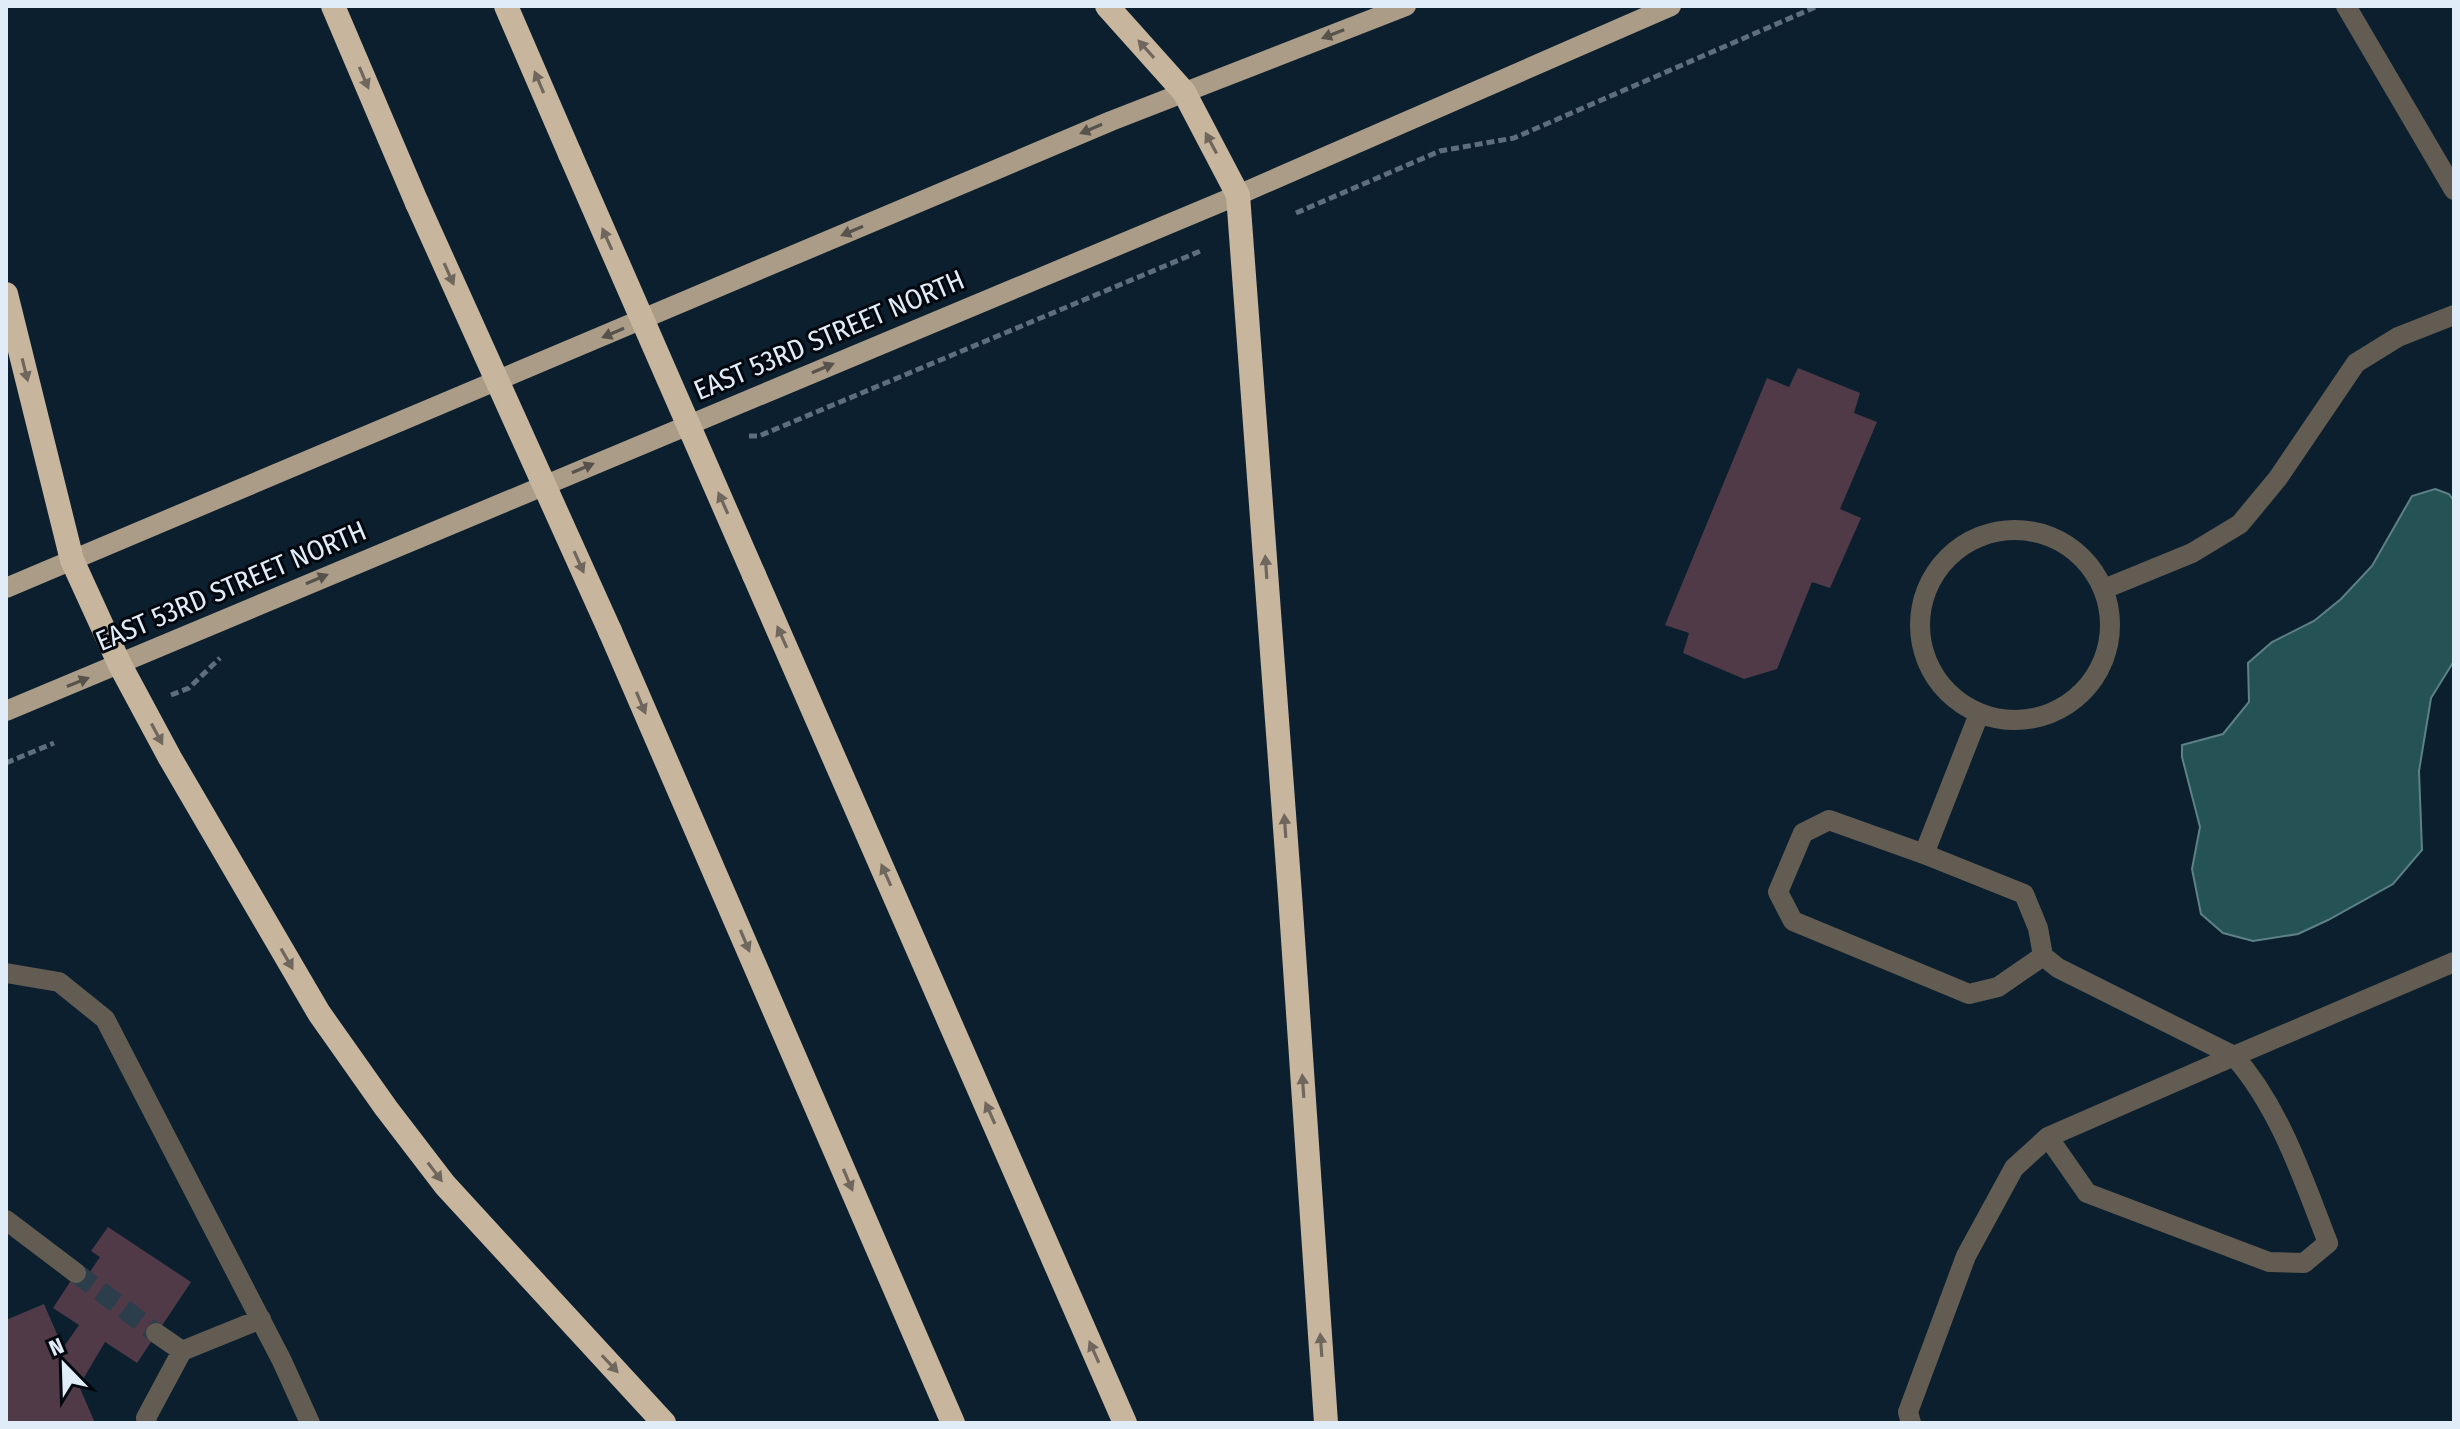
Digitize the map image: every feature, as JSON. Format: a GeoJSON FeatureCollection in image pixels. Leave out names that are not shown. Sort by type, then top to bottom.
{"type":"FeatureCollection","features":[{"type":"Feature","properties":{"kind":"highway"},"geometry":{"type":"LineString","coordinates":[[333,6],[417,203],[610,631],[953,1423]]}},
{"type":"Feature","properties":{"kind":"highway"},"geometry":{"type":"LineString","coordinates":[[506,6],[1125,1423]]}},
{"type":"Feature","properties":{"kind":"highway"},"geometry":{"type":"LineString","coordinates":[[1107,6],[1184,92],[1238,195],[1326,1423]]}},
{"type":"Feature","properties":{"kind":"highway"},"geometry":{"type":"LineString","coordinates":[[6,294],[72,560],[120,665],[170,758],[319,1013],[386,1108],[445,1185],[664,1423]]}},
{"type":"Feature","properties":{"kind":"main road"},"geometry":{"type":"LineString","coordinates":[[6,588],[1184,92],[1406,6]]}},
{"type":"Feature","properties":{"kind":"main road","name":"EAST 53RD STREET NORTH"},"geometry":{"type":"LineString","coordinates":[[6,711],[1238,195],[1671,6]]}},
{"type":"Feature","properties":{"kind":"street"},"geometry":{"type":"LineString","coordinates":[[2346,6],[2454,190]]}},
{"type":"Feature","properties":{"kind":"street"},"geometry":{"type":"LineString","coordinates":[[2104,589],[2192,553],[2240,524],[2278,478],[2356,363],[2398,337],[2454,315]]}},
{"type":"Feature","properties":{"kind":"street"},"geometry":{"type":"LineString","coordinates":[[2004,530],[2035,531],[2064,542],[2088,562],[2104,589],[2112,620],[2108,652],[2094,681],[2071,703],[2042,718],[2010,722],[1979,714],[1951,697],[1931,672],[1920,642],[1920,611],[1930,581],[1948,556],[1974,539],[2004,530]]}},
{"type":"Feature","properties":{"kind":"street"},"geometry":{"type":"LineString","coordinates":[[1924,854],[1979,714]]}},
{"type":"Feature","properties":{"kind":"street"},"geometry":{"type":"LineString","coordinates":[[2043,956],[1998,987],[1969,994],[1793,921],[1778,892],[1803,833],[1829,820],[2024,894],[2038,928],[2043,956],[2058,968],[2234,1056],[2257,1082],[2304,1180],[2328,1243],[2304,1263],[2269,1262],[2087,1193],[2048,1137]]}},
{"type":"Feature","properties":{"kind":"street"},"geometry":{"type":"LineString","coordinates":[[1911,1423],[1908,1412],[1966,1256],[2014,1168],[2048,1137],[2454,962]]}},
{"type":"Feature","properties":{"kind":"street"},"geometry":{"type":"LineString","coordinates":[[6,973],[59,982],[105,1019],[261,1319],[310,1423]]}},
{"type":"Feature","properties":{"kind":"street"},"geometry":{"type":"LineString","coordinates":[[6,1220],[76,1273]]}},
{"type":"Feature","properties":{"kind":"street"},"geometry":{"type":"LineString","coordinates":[[147,1423],[146,1418],[182,1351],[261,1319]]}},
{"type":"Feature","properties":{"kind":"street"},"geometry":{"type":"LineString","coordinates":[[156,1333],[182,1351]]}},
{"type":"Feature","properties":{"kind":"path"},"geometry":{"type":"LineString","coordinates":[[1296,213],[1440,151],[1514,138],[1818,6]]}},
{"type":"Feature","properties":{"kind":"path"},"geometry":{"type":"LineString","coordinates":[[6,763],[54,743]]}},
{"type":"Feature","properties":{"kind":"shaded area"},"geometry":{"type":"Polygon","coordinates":[[[2435,489],[2449,494],[2454,501],[2454,661],[2431,698],[2419,771],[2422,850],[2393,884],[2298,934],[2253,941],[2223,933],[2201,914],[2192,869],[2200,827],[2182,757],[2182,745],[2223,734],[2249,702],[2248,663],[2272,642],[2314,621],[2341,599],[2372,566],[2412,496],[2435,489]]]}},
{"type":"Feature","properties":{"kind":"building"},"geometry":{"type":"Polygon","coordinates":[[[1798,368],[1860,393],[1854,413],[1877,422],[1840,509],[1861,518],[1830,588],[1812,582],[1777,669],[1744,679],[1683,653],[1689,633],[1665,625],[1767,378],[1789,387],[1798,368]]]}},
{"type":"Feature","properties":{"kind":"building"},"geometry":{"type":"Polygon","coordinates":[[[108,1227],[191,1282],[137,1363],[105,1342],[79,1386],[95,1423],[6,1423],[6,1320],[44,1304],[63,1348],[79,1325],[53,1308],[76,1273],[85,1279],[100,1257],[91,1251],[108,1227]]]}},
{"type":"Feature","properties":{"kind":"tunnel"},"geometry":{"type":"LineString","coordinates":[[76,1273],[156,1333]]}}]}
